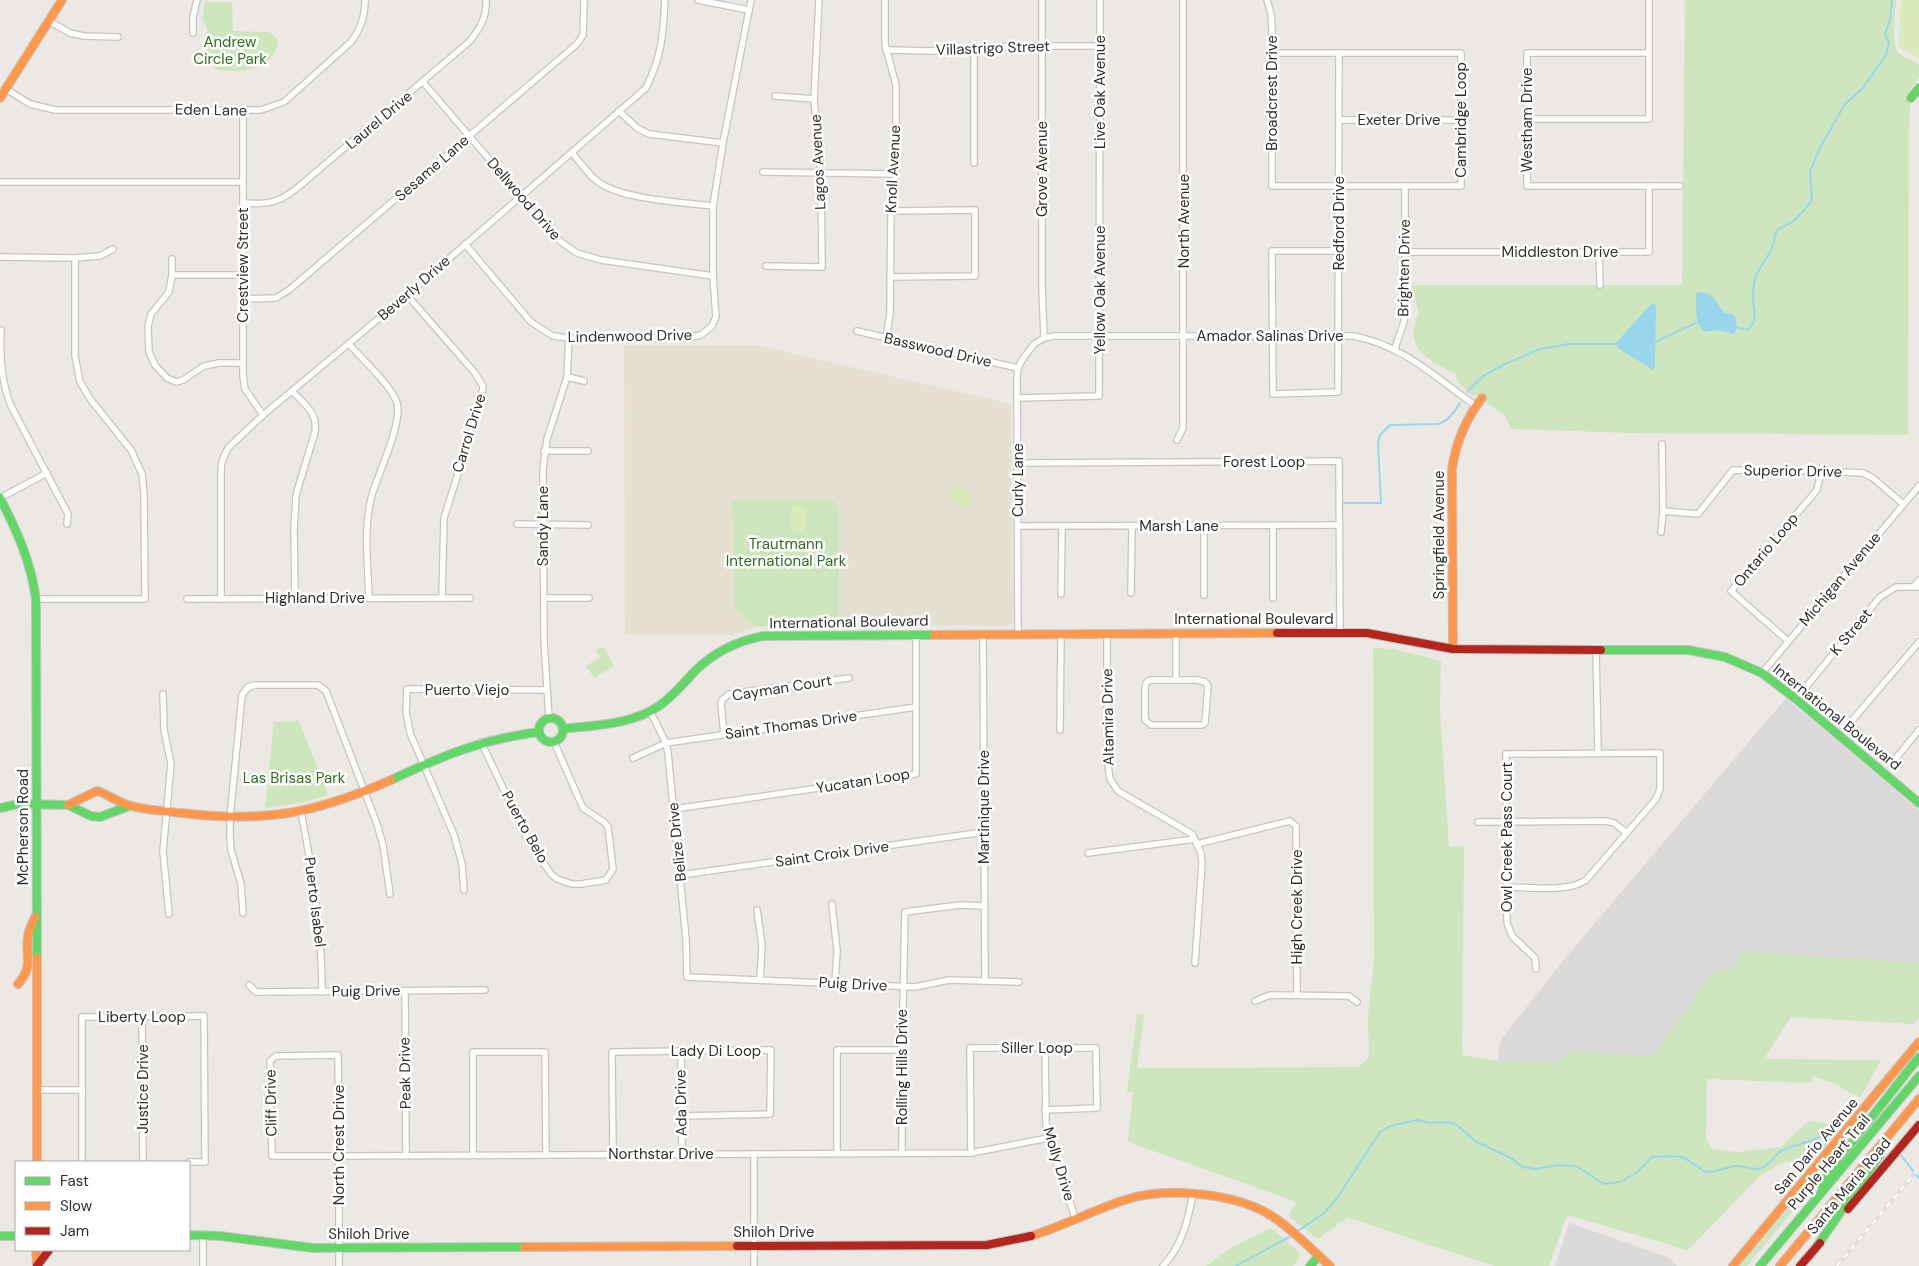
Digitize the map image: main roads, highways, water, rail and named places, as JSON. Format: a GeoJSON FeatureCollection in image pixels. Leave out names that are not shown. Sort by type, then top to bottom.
{"type":"FeatureCollection","features":[{"type":"Feature","properties":{"kind":"main road"},"geometry":{"type":"LineString","coordinates":[[0,98],[62,0]]}},
{"type":"Feature","properties":{"kind":"main road"},"geometry":{"type":"LineString","coordinates":[[1911,98],[1919,88]]}},
{"type":"Feature","properties":{"kind":"main road","name":"Springfield Avenue"},"geometry":{"type":"LineString","coordinates":[[1453,650],[1452,464],[1460,434],[1482,398]]}},
{"type":"Feature","properties":{"kind":"main road","name":"McPherson Road"},"geometry":{"type":"LineString","coordinates":[[0,498],[22,541],[29,561],[36,600],[37,1161]]}},
{"type":"Feature","properties":{"kind":"main road","name":"International Boulevard"},"geometry":{"type":"LineString","coordinates":[[563,729],[612,723],[634,718],[650,711],[670,698],[712,656],[728,647],[752,638],[764,636],[1340,632],[1376,633],[1429,647],[1453,650],[1672,649],[1705,652],[1725,657],[1762,673],[1796,699],[1919,803]]}},
{"type":"Feature","properties":{"kind":"main road"},"geometry":{"type":"LineString","coordinates":[[549,718],[557,720],[562,724],[563,729],[561,737],[554,742],[544,740],[539,732],[541,723],[549,718]]}},
{"type":"Feature","properties":{"kind":"main road"},"geometry":{"type":"LineString","coordinates":[[68,805],[97,791],[129,806],[230,818],[276,816],[301,812],[339,802],[481,742],[539,732]]}},
{"type":"Feature","properties":{"kind":"main road"},"geometry":{"type":"LineString","coordinates":[[0,808],[18,804],[68,805],[91,816],[100,817],[129,806]]}},
{"type":"Feature","properties":{"kind":"main road"},"geometry":{"type":"LineString","coordinates":[[18,984],[28,972],[28,936],[37,913]]}},
{"type":"Feature","properties":{"kind":"main road","name":"San Dario Avenue"},"geometry":{"type":"LineString","coordinates":[[1733,1266],[1919,1042]]}},
{"type":"Feature","properties":{"kind":"main road"},"geometry":{"type":"LineString","coordinates":[[1800,1217],[1818,1185],[1919,1057]]}},
{"type":"Feature","properties":{"kind":"main road","name":"Purple Heart Trail"},"geometry":{"type":"LineString","coordinates":[[1760,1266],[1919,1076]]}},
{"type":"Feature","properties":{"kind":"main road"},"geometry":{"type":"LineString","coordinates":[[1817,1246],[1919,1100]]}},
{"type":"Feature","properties":{"kind":"main road","name":"Purple Heart Trail"},"geometry":{"type":"LineString","coordinates":[[1780,1266],[1919,1100]]}},
{"type":"Feature","properties":{"kind":"main road","name":"Santa Maria Road"},"geometry":{"type":"LineString","coordinates":[[1800,1266],[1919,1125]]}},
{"type":"Feature","properties":{"kind":"main road","name":"Shiloh Drive"},"geometry":{"type":"LineString","coordinates":[[190,1235],[228,1236],[296,1247],[339,1248],[987,1245],[1031,1236],[1128,1199],[1170,1192],[1193,1194],[1251,1205],[1273,1216],[1330,1266]]}},
{"type":"Feature","properties":{"kind":"main road"},"geometry":{"type":"LineString","coordinates":[[0,1236],[15,1236]]}},
{"type":"Feature","properties":{"kind":"main road"},"geometry":{"type":"LineString","coordinates":[[36,1251],[37,1266]]}},
{"type":"Feature","properties":{"kind":"main road"},"geometry":{"type":"LineString","coordinates":[[37,1266],[48,1251]]}},
{"type":"Feature","properties":{"kind":"main road"},"geometry":{"type":"LineString","coordinates":[[1310,1266],[1318,1256]]}},
{"type":"Feature","properties":{"kind":"water"},"geometry":{"type":"Polygon","coordinates":[[[1699,292],[1709,294],[1724,312],[1734,315],[1736,323],[1735,333],[1732,334],[1718,330],[1705,332],[1701,328],[1697,320],[1696,310],[1696,294],[1699,292]]]}},
{"type":"Feature","properties":{"kind":"water"},"geometry":{"type":"Polygon","coordinates":[[[1655,303],[1655,366],[1653,370],[1619,349],[1615,344],[1651,304],[1655,303]]]}},
{"type":"Feature","properties":{"kind":"waterway"},"geometry":{"type":"LineString","coordinates":[[1735,327],[1747,330],[1751,326],[1754,318],[1753,294],[1755,281],[1771,249],[1777,230],[1794,221],[1812,201],[1810,171],[1820,148],[1845,104],[1863,88],[1886,55],[1889,43],[1885,34],[1890,21],[1892,0]]}},
{"type":"Feature","properties":{"kind":"waterway"},"geometry":{"type":"LineString","coordinates":[[1655,342],[1698,322]]}},
{"type":"Feature","properties":{"kind":"waterway"},"geometry":{"type":"LineString","coordinates":[[1467,392],[1483,376],[1540,349],[1569,344],[1616,344]]}},
{"type":"Feature","properties":{"kind":"waterway"},"geometry":{"type":"LineString","coordinates":[[1344,503],[1381,503],[1378,443],[1380,435],[1390,425],[1442,423],[1460,403]]}},
{"type":"Feature","properties":{"kind":"waterway"},"geometry":{"type":"LineString","coordinates":[[1295,1233],[1324,1213],[1337,1198],[1380,1132],[1390,1126],[1417,1120],[1431,1123],[1448,1122],[1458,1126],[1475,1141],[1513,1159],[1522,1167],[1536,1169],[1558,1165],[1576,1166],[1604,1184],[1620,1182],[1636,1173],[1652,1157],[1681,1157],[1705,1172],[1735,1166],[1758,1169],[1783,1150],[1832,1133]]}},
{"type":"Feature","properties":{"kind":"waterway"},"geometry":{"type":"LineString","coordinates":[[1901,1155],[1919,1179]]}},
{"type":"Feature","properties":{"kind":"waterway"},"geometry":{"type":"LineString","coordinates":[[1236,1266],[1291,1236]]}},
{"type":"Feature","properties":{"kind":"railway"},"geometry":{"type":"LineString","coordinates":[[1837,1266],[1919,1168]]}},
{"type":"Feature","properties":{"kind":"park label","name":"Andrew Circle Park"},"geometry":{"type":"Point","coordinates":[230,50]}},
{"type":"Feature","properties":{"kind":"park label","name":"Trautmann International Park"},"geometry":{"type":"Point","coordinates":[786,552]}},
{"type":"Feature","properties":{"kind":"park label","name":"Las Brisas Park"},"geometry":{"type":"Point","coordinates":[294,778]}}]}
